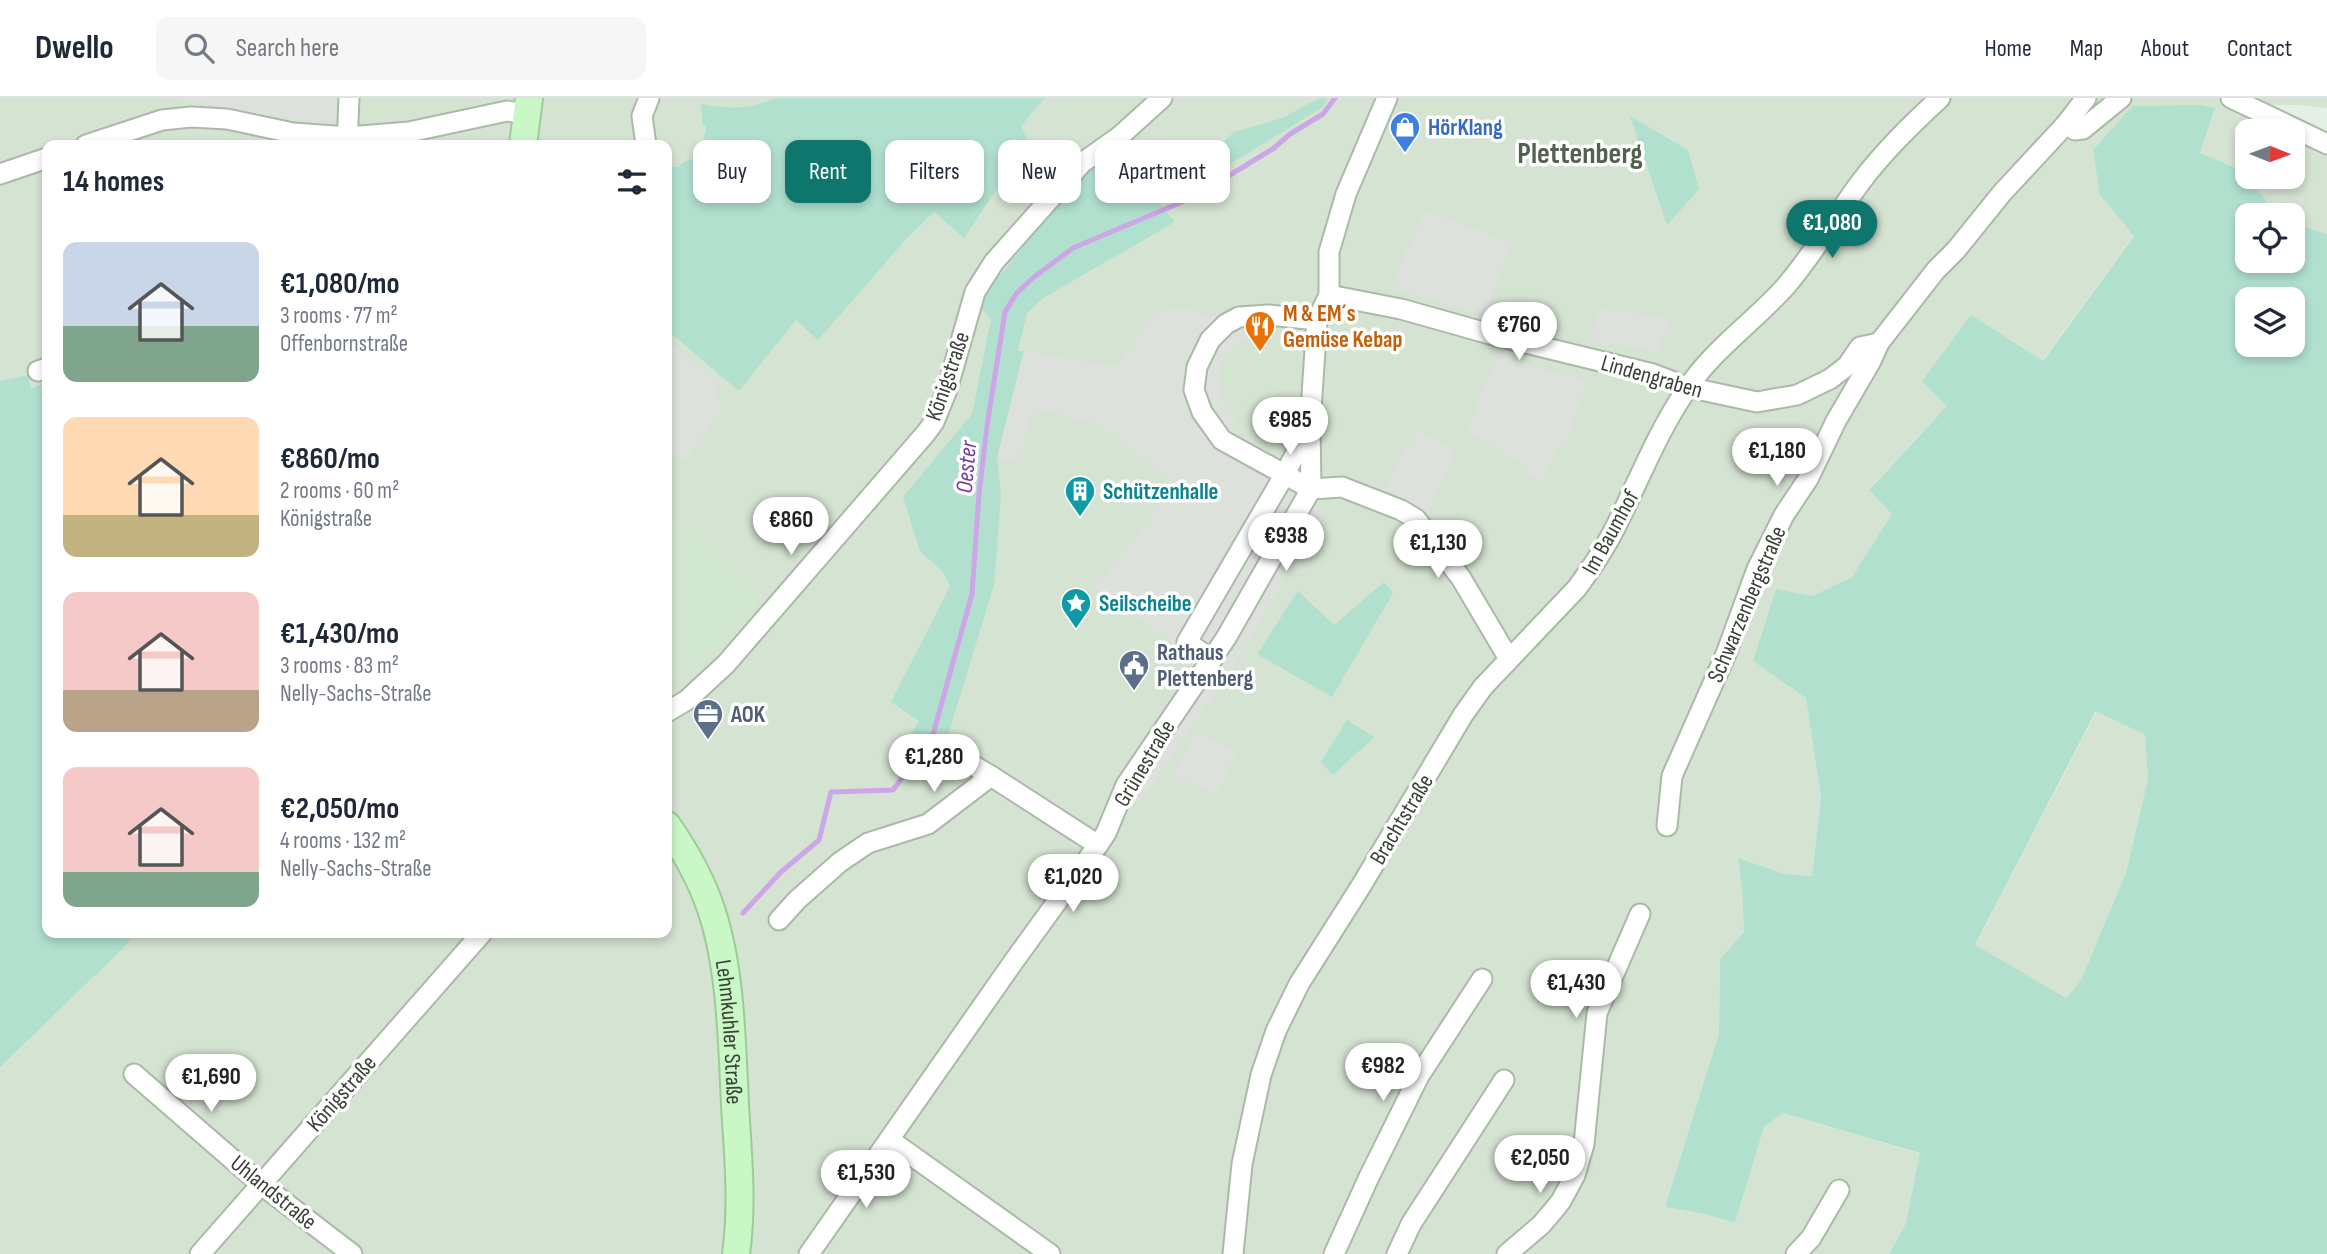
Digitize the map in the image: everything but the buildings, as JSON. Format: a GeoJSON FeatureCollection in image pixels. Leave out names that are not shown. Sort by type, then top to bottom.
{"type":"FeatureCollection","features":[{"type":"Feature","properties":{"kind":"street"},"geometry":{"type":"LineString","coordinates":[[347,140],[349,98]]}},
{"type":"Feature","properties":{"kind":"street"},"geometry":{"type":"LineString","coordinates":[[645,140],[642,116],[649,98]]}},
{"type":"Feature","properties":{"kind":"street","name":"Königstraße"},"geometry":{"type":"LineString","coordinates":[[672,709],[687,701],[726,664],[934,422],[947,390],[975,292],[994,262],[1082,163],[1121,136],[1162,98]]}},
{"type":"Feature","properties":{"kind":"street"},"geometry":{"type":"LineString","coordinates":[[1311,489],[1310,425],[1317,320],[1329,295],[1329,252],[1343,206],[1387,98]]}},
{"type":"Feature","properties":{"kind":"street","name":"Im Baumhof"},"geometry":{"type":"LineString","coordinates":[[1509,659],[1588,573],[1613,533],[1687,387],[1774,299],[1809,258],[1860,183],[1896,141],[1940,98]]}},
{"type":"Feature","properties":{"kind":"street","name":"Schwarzenbergstraße"},"geometry":{"type":"LineString","coordinates":[[1667,826],[1672,776],[1726,654],[1757,569],[1784,516],[1808,480],[1836,421],[1879,343],[1936,270],[2087,98]]}},
{"type":"Feature","properties":{"kind":"street"},"geometry":{"type":"LineString","coordinates":[[2066,124],[2075,130],[2083,130],[2121,98]]}},
{"type":"Feature","properties":{"kind":"street"},"geometry":{"type":"LineString","coordinates":[[2231,98],[2327,144]]}},
{"type":"Feature","properties":{"kind":"street"},"geometry":{"type":"LineString","coordinates":[[354,140],[410,132],[528,106],[524,140]]}},
{"type":"Feature","properties":{"kind":"street"},"geometry":{"type":"LineString","coordinates":[[101,140],[162,120],[191,117],[227,119],[293,134],[339,140]]}},
{"type":"Feature","properties":{"kind":"street"},"geometry":{"type":"LineString","coordinates":[[0,174],[42,160]]}},
{"type":"Feature","properties":{"kind":"street","name":"Lindengraben"},"geometry":{"type":"LineString","coordinates":[[1329,295],[1401,309],[1497,336],[1653,374],[1687,387],[1757,402],[1797,395],[1830,379],[1847,366],[1860,347],[1879,343]]}},
{"type":"Feature","properties":{"kind":"street"},"geometry":{"type":"LineString","coordinates":[[1317,320],[1269,315],[1240,317],[1226,324],[1210,340],[1197,367],[1194,390],[1202,412],[1222,440],[1311,489],[1342,487],[1401,510],[1416,519],[1461,578],[1509,659]]}},
{"type":"Feature","properties":{"kind":"street"},"geometry":{"type":"LineString","coordinates":[[1212,660],[1187,642],[1285,474],[1310,425]]}},
{"type":"Feature","properties":{"kind":"street","name":"Grünestraße"},"geometry":{"type":"LineString","coordinates":[[809,1254],[1106,833],[1126,785],[1226,638],[1311,489]]}},
{"type":"Feature","properties":{"kind":"street","name":"Brachtstraße"},"geometry":{"type":"LineString","coordinates":[[1233,1254],[1245,1151],[1261,1075],[1276,1031],[1299,984],[1361,886],[1443,746],[1483,687],[1509,659]]}},
{"type":"Feature","properties":{"kind":"street"},"geometry":{"type":"LineString","coordinates":[[967,761],[1098,845]]}},
{"type":"Feature","properties":{"kind":"street"},"geometry":{"type":"LineString","coordinates":[[779,920],[839,862],[868,842],[928,824],[991,776]]}},
{"type":"Feature","properties":{"kind":"street","name":"Lehmkuhler Straße"},"geometry":{"type":"LineString","coordinates":[[672,833],[704,890],[712,913],[725,974],[739,1160],[740,1217],[736,1254]]}},
{"type":"Feature","properties":{"kind":"street"},"geometry":{"type":"LineString","coordinates":[[1510,1253],[1553,1211],[1575,1175],[1584,1144],[1597,1013],[1640,914]]}},
{"type":"Feature","properties":{"kind":"street","name":"Königstraße"},"geometry":{"type":"LineString","coordinates":[[200,1254],[477,938]]}},
{"type":"Feature","properties":{"kind":"street"},"geometry":{"type":"LineString","coordinates":[[1334,1254],[1419,1076],[1482,979]]}},
{"type":"Feature","properties":{"kind":"street","name":"Uhlandstraße"},"geometry":{"type":"LineString","coordinates":[[134,1074],[262,1185],[352,1254]]}},
{"type":"Feature","properties":{"kind":"street"},"geometry":{"type":"LineString","coordinates":[[1397,1254],[1410,1223],[1504,1080]]}},
{"type":"Feature","properties":{"kind":"street"},"geometry":{"type":"LineString","coordinates":[[890,1140],[1050,1254]]}},
{"type":"Feature","properties":{"kind":"street"},"geometry":{"type":"LineString","coordinates":[[1796,1254],[1811,1238],[1839,1190]]}},
{"type":"Feature","properties":{"kind":"shaded area"},"geometry":{"type":"Polygon","coordinates":[[[0,98],[2327,98],[2327,108],[2266,105],[2247,119],[2235,119],[2235,168],[2200,153],[2215,109],[2100,195],[2134,235],[2042,361],[1970,315],[1948,405],[1869,489],[1893,514],[1852,577],[1812,596],[1776,590],[1806,698],[1821,797],[1812,876],[1785,874],[1738,858],[1744,932],[1720,959],[1719,1033],[1665,1207],[1735,1223],[1764,1127],[1783,1113],[1921,1154],[1906,1223],[1889,1254],[0,1254],[0,98]]]}},
{"type":"Feature","properties":{"kind":"shaded area"},"geometry":{"type":"Polygon","coordinates":[[[168,98],[339,98],[340,122],[292,119],[168,98]]]}},
{"type":"Feature","properties":{"kind":"shaded area"},"geometry":{"type":"Polygon","coordinates":[[[776,98],[1045,98],[1021,126],[1027,140],[998,140],[998,187],[964,238],[934,212],[906,239],[818,340],[796,320],[739,391],[672,334],[672,167],[693,159],[693,203],[771,203],[771,140],[705,140],[706,126],[703,126],[701,104],[739,107],[757,105],[776,98]]]}},
{"type":"Feature","properties":{"kind":"shaded area"},"geometry":{"type":"Polygon","coordinates":[[[1320,98],[1328,98],[1323,107],[1230,164],[1230,140],[1225,140],[1234,132],[1282,118],[1320,98]]]}},
{"type":"Feature","properties":{"kind":"shaded area"},"geometry":{"type":"Polygon","coordinates":[[[2199,105],[2215,108],[2200,153],[2234,167],[2235,189],[2256,189],[2268,203],[2235,203],[2235,273],[2305,273],[2305,227],[2327,234],[2327,1254],[1889,1254],[1906,1223],[1920,1153],[1783,1113],[1764,1127],[1735,1223],[1665,1207],[1719,1033],[1720,959],[1744,932],[1738,858],[1785,874],[1812,876],[1821,797],[1806,698],[1753,661],[1776,589],[1812,596],[1852,577],[1892,514],[1869,490],[1947,406],[1922,381],[1971,315],[2043,361],[2134,236],[2100,195],[2093,150],[2133,106],[2199,105]],[[2096,711],[1975,945],[2066,998],[2081,980],[2126,873],[2148,779],[2145,735],[2096,711]]]}},
{"type":"Feature","properties":{"kind":"shaded area"},"geometry":{"type":"Polygon","coordinates":[[[1630,116],[1688,150],[1699,189],[1667,225],[1630,116]]]}},
{"type":"Feature","properties":{"kind":"shaded area"},"geometry":{"type":"Polygon","coordinates":[[[2305,144],[2327,154],[2327,234],[2305,227],[2305,203],[2268,203],[2256,189],[2305,189],[2305,144]]]}},
{"type":"Feature","properties":{"kind":"shaded area"},"geometry":{"type":"Polygon","coordinates":[[[1091,161],[1095,162],[1095,203],[1159,203],[1175,222],[1043,298],[1027,313],[1018,351],[1024,351],[997,458],[1001,495],[994,585],[938,768],[906,742],[919,721],[891,702],[950,587],[943,572],[920,551],[903,497],[972,414],[991,319],[980,307],[991,287],[1058,203],[1081,203],[1081,174],[1091,161]]]}},
{"type":"Feature","properties":{"kind":"shaded area"},"geometry":{"type":"Polygon","coordinates":[[[1424,211],[1512,242],[1485,316],[1392,288],[1424,211]]]}},
{"type":"Feature","properties":{"kind":"shaded area"},"geometry":{"type":"Polygon","coordinates":[[[1176,306],[1216,318],[1202,339],[1188,397],[1212,449],[1326,511],[1223,682],[1138,806],[1128,791],[1212,672],[1095,588],[1177,485],[1097,424],[1032,408],[1020,462],[997,458],[1024,351],[1111,366],[1118,362],[1156,317],[1176,306]]]}},
{"type":"Feature","properties":{"kind":"shaded area"},"geometry":{"type":"Polygon","coordinates":[[[1598,308],[1671,318],[1666,334],[1662,333],[1660,352],[1592,342],[1598,308]]]}},
{"type":"Feature","properties":{"kind":"shaded area"},"geometry":{"type":"Polygon","coordinates":[[[1277,320],[1273,337],[1240,343],[1228,353],[1220,367],[1218,382],[1221,398],[1237,421],[1229,437],[1217,426],[1201,387],[1204,367],[1219,338],[1236,325],[1277,320]]]}},
{"type":"Feature","properties":{"kind":"shaded area"},"geometry":{"type":"Polygon","coordinates":[[[672,344],[717,382],[717,400],[725,406],[685,461],[672,452],[672,344]]]}},
{"type":"Feature","properties":{"kind":"shaded area"},"geometry":{"type":"Polygon","coordinates":[[[1497,357],[1588,381],[1569,433],[1542,481],[1527,473],[1529,469],[1467,430],[1497,357]]]}},
{"type":"Feature","properties":{"kind":"shaded area"},"geometry":{"type":"Polygon","coordinates":[[[28,375],[31,389],[42,384],[42,938],[131,938],[0,1067],[0,381],[28,375]]]}},
{"type":"Feature","properties":{"kind":"shaded area"},"geometry":{"type":"Polygon","coordinates":[[[1418,430],[1455,450],[1428,514],[1381,493],[1418,430]]]}},
{"type":"Feature","properties":{"kind":"shaded area"},"geometry":{"type":"Polygon","coordinates":[[[672,517],[709,542],[762,598],[725,639],[707,651],[672,686],[672,517]]]}},
{"type":"Feature","properties":{"kind":"shaded area"},"geometry":{"type":"Polygon","coordinates":[[[1384,582],[1393,593],[1332,697],[1257,654],[1298,591],[1334,625],[1384,582]]]}},
{"type":"Feature","properties":{"kind":"shaded area"},"geometry":{"type":"Polygon","coordinates":[[[2097,711],[2145,735],[2148,779],[2126,873],[2081,980],[2066,998],[1975,946],[2097,711]]]}},
{"type":"Feature","properties":{"kind":"shaded area"},"geometry":{"type":"Polygon","coordinates":[[[1347,720],[1374,737],[1333,775],[1321,762],[1347,720]]]}},
{"type":"Feature","properties":{"kind":"shaded area"},"geometry":{"type":"Polygon","coordinates":[[[1196,731],[1237,751],[1216,795],[1174,775],[1196,731]]]}},
{"type":"Feature","properties":{"kind":"waterway","name":"Oester"},"geometry":{"type":"LineString","coordinates":[[743,913],[781,872],[819,840],[831,792],[893,790],[932,738],[972,594],[987,426],[1005,312],[1016,294],[1073,248],[1196,196],[1323,114],[1335,98]]}},
{"type":"Feature","properties":{"kind":"place","name":"HörKlang"},"geometry":{"type":"Point","coordinates":[1405,154]}},
{"type":"Feature","properties":{"kind":"place","name":"M & EM´s Gemüse Kebap"},"geometry":{"type":"Point","coordinates":[1260,353]}},
{"type":"Feature","properties":{"kind":"place","name":"Schützenhalle"},"geometry":{"type":"Point","coordinates":[1080,518]}},
{"type":"Feature","properties":{"kind":"place","name":"Seilscheibe"},"geometry":{"type":"Point","coordinates":[1076,630]}},
{"type":"Feature","properties":{"kind":"place","name":"Rathaus Plettenberg"},"geometry":{"type":"Point","coordinates":[1134,692]}},
{"type":"Feature","properties":{"kind":"place","name":"AOK"},"geometry":{"type":"Point","coordinates":[708,741]}},
{"type":"Feature","properties":{"kind":"district","name":"Plettenberg"},"geometry":{"type":"Point","coordinates":[1580,153]}}]}
